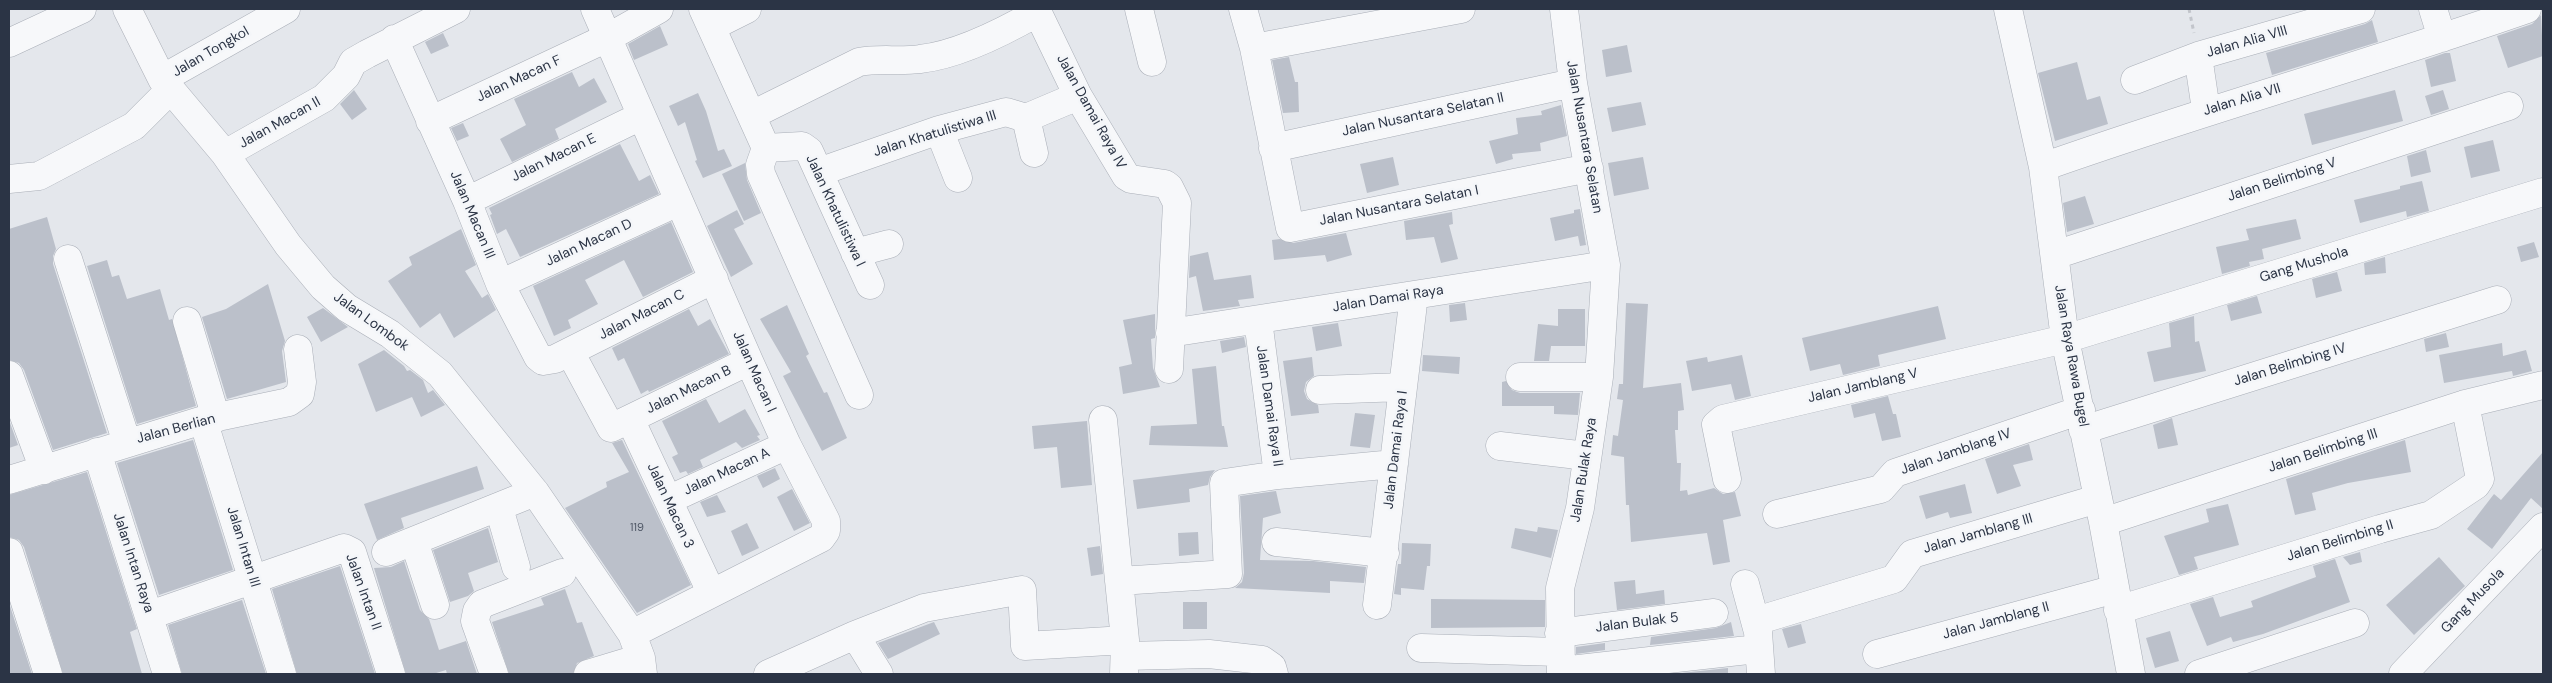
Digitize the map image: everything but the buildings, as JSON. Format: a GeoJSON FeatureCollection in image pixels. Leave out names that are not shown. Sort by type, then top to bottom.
{"type":"FeatureCollection","features":[{"type":"Feature","properties":{"kind":"street"},"geometry":{"type":"LineString","coordinates":[[9,43],[82,9]]}},
{"type":"Feature","properties":{"kind":"street","name":"Jalan Lombok"},"geometry":{"type":"LineString","coordinates":[[127,9],[167,84],[225,154],[288,245],[323,287],[347,308],[390,334],[440,374],[535,492],[639,655]]}},
{"type":"Feature","properties":{"kind":"street","name":"Jalan Tongkol"},"geometry":{"type":"LineString","coordinates":[[167,84],[286,9]]}},
{"type":"Feature","properties":{"kind":"street","name":"Jalan Macan II"},"geometry":{"type":"LineString","coordinates":[[225,154],[324,98],[346,76],[353,62],[394,39],[456,9]]}},
{"type":"Feature","properties":{"kind":"street","name":"Jalan Macan I"},"geometry":{"type":"LineString","coordinates":[[588,674],[639,655],[711,592],[820,538],[826,530],[826,521],[787,445],[749,361],[595,9]]}},
{"type":"Feature","properties":{"kind":"street"},"geometry":{"type":"LineString","coordinates":[[608,37],[660,9]]}},
{"type":"Feature","properties":{"kind":"street"},"geometry":{"type":"LineString","coordinates":[[747,9],[708,17],[766,148],[760,165],[761,174],[859,395]]}},
{"type":"Feature","properties":{"kind":"street"},"geometry":{"type":"LineString","coordinates":[[1139,9],[1152,62]]}},
{"type":"Feature","properties":{"kind":"street"},"geometry":{"type":"LineString","coordinates":[[1243,9],[1254,48],[1273,148]]}},
{"type":"Feature","properties":{"kind":"street"},"geometry":{"type":"LineString","coordinates":[[1254,48],[1460,9]]}},
{"type":"Feature","properties":{"kind":"street","name":"Jalan Nusantara Selatan"},"geometry":{"type":"LineString","coordinates":[[1564,9],[1573,83],[1606,265]]}},
{"type":"Feature","properties":{"kind":"street","name":"Jalan Raya Rawa Bugel"},"geometry":{"type":"LineString","coordinates":[[2008,9],[2043,167],[2065,339],[2100,510],[2128,674]]}},
{"type":"Feature","properties":{"kind":"street","name":"Jalan Alia VIII"},"geometry":{"type":"LineString","coordinates":[[2135,80],[2198,56],[2361,9]]}},
{"type":"Feature","properties":{"kind":"street"},"geometry":{"type":"LineString","coordinates":[[2433,9],[2442,38]]}},
{"type":"Feature","properties":{"kind":"street","name":"Jalan Alia VII"},"geometry":{"type":"LineString","coordinates":[[2043,167],[2206,110],[2442,38],[2527,9]]}},
{"type":"Feature","properties":{"kind":"street"},"geometry":{"type":"LineString","coordinates":[[752,115],[859,62],[920,59],[944,53],[990,38],[1037,10]]}},
{"type":"Feature","properties":{"kind":"street","name":"Jalan Damai Raya IV"},"geometry":{"type":"LineString","coordinates":[[1037,10],[1078,96],[1126,176],[1131,179],[1164,184],[1174,194],[1177,224],[1169,369]]}},
{"type":"Feature","properties":{"kind":"street","name":"Jalan Macan F"},"geometry":{"type":"LineString","coordinates":[[430,121],[608,37]]}},
{"type":"Feature","properties":{"kind":"street","name":"Jalan Macan III"},"geometry":{"type":"LineString","coordinates":[[394,39],[467,200],[500,284],[538,357],[543,360],[555,359],[570,352]]}},
{"type":"Feature","properties":{"kind":"street"},"geometry":{"type":"LineString","coordinates":[[2198,56],[2206,110]]}},
{"type":"Feature","properties":{"kind":"street","name":"Jalan Nusantara Selatan II"},"geometry":{"type":"LineString","coordinates":[[1273,148],[1573,83]]}},
{"type":"Feature","properties":{"kind":"street"},"geometry":{"type":"LineString","coordinates":[[9,179],[39,176],[126,131],[134,126],[167,84]]}},
{"type":"Feature","properties":{"kind":"street"},"geometry":{"type":"LineString","coordinates":[[1034,153],[1026,118],[1078,96]]}},
{"type":"Feature","properties":{"kind":"street","name":"Jalan Belimbing V"},"geometry":{"type":"LineString","coordinates":[[2055,255],[2509,106]]}},
{"type":"Feature","properties":{"kind":"street","name":"Jalan Khatulistiwa III"},"geometry":{"type":"LineString","coordinates":[[819,172],[939,130],[1006,112],[1026,118]]}},
{"type":"Feature","properties":{"kind":"street","name":"Jalan Macan E"},"geometry":{"type":"LineString","coordinates":[[467,200],[642,116]]}},
{"type":"Feature","properties":{"kind":"street"},"geometry":{"type":"LineString","coordinates":[[939,130],[958,178]]}},
{"type":"Feature","properties":{"kind":"street","name":"Jalan Khatulistiwa I"},"geometry":{"type":"LineString","coordinates":[[766,148],[802,146],[809,151],[870,285]]}},
{"type":"Feature","properties":{"kind":"street","name":"Jalan Nusantara Selatan I"},"geometry":{"type":"LineString","coordinates":[[1273,148],[1290,228],[1589,168]]}},
{"type":"Feature","properties":{"kind":"street","name":"Gang Mushola"},"geometry":{"type":"LineString","coordinates":[[2065,339],[2543,192]]}},
{"type":"Feature","properties":{"kind":"street","name":"Jalan Macan D"},"geometry":{"type":"LineString","coordinates":[[500,284],[678,202]]}},
{"type":"Feature","properties":{"kind":"street"},"geometry":{"type":"LineString","coordinates":[[855,253],[889,244]]}},
{"type":"Feature","properties":{"kind":"street"},"geometry":{"type":"LineString","coordinates":[[68,259],[127,443]]}},
{"type":"Feature","properties":{"kind":"street","name":"Jalan Damai Raya"},"geometry":{"type":"LineString","coordinates":[[1170,333],[1606,265]]}},
{"type":"Feature","properties":{"kind":"street","name":"Jalan Bulak Raya"},"geometry":{"type":"LineString","coordinates":[[1560,657],[1560,588],[1580,508],[1599,377],[1606,265]]}},
{"type":"Feature","properties":{"kind":"street","name":"Jalan Macan C"},"geometry":{"type":"LineString","coordinates":[[570,352],[714,279]]}},
{"type":"Feature","properties":{"kind":"street","name":"Jalan Damai Raya I"},"geometry":{"type":"LineString","coordinates":[[1377,605],[1385,553],[1414,295]]}},
{"type":"Feature","properties":{"kind":"street","name":"Jalan Belimbing IV"},"geometry":{"type":"LineString","coordinates":[[2082,420],[2497,300]]}},
{"type":"Feature","properties":{"kind":"street","name":"Jalan Damai Raya II"},"geometry":{"type":"LineString","coordinates":[[1118,580],[1228,574],[1224,483],[1278,475],[1258,320]]}},
{"type":"Feature","properties":{"kind":"street","name":"Jalan Intan III"},"geometry":{"type":"LineString","coordinates":[[187,321],[209,419],[253,580],[282,674]]}},
{"type":"Feature","properties":{"kind":"street","name":"Jalan Jamblang V"},"geometry":{"type":"LineString","coordinates":[[1727,479],[1716,425],[1723,419],[2065,339]]}},
{"type":"Feature","properties":{"kind":"street","name":"Jalan Berlian"},"geometry":{"type":"LineString","coordinates":[[9,480],[209,419],[289,402],[300,394],[302,382],[298,349]]}},
{"type":"Feature","properties":{"kind":"street"},"geometry":{"type":"LineString","coordinates":[[570,352],[608,425],[611,428],[630,419]]}},
{"type":"Feature","properties":{"kind":"street","name":"Jalan Macan B"},"geometry":{"type":"LineString","coordinates":[[630,419],[749,361]]}},
{"type":"Feature","properties":{"kind":"street"},"geometry":{"type":"LineString","coordinates":[[9,375],[44,470]]}},
{"type":"Feature","properties":{"kind":"street"},"geometry":{"type":"LineString","coordinates":[[1520,377],[1599,377]]}},
{"type":"Feature","properties":{"kind":"street","name":"Jalan Belimbing III"},"geometry":{"type":"LineString","coordinates":[[2100,510],[2465,404],[2543,385]]}},
{"type":"Feature","properties":{"kind":"street"},"geometry":{"type":"LineString","coordinates":[[1320,390],[1404,387]]}},
{"type":"Feature","properties":{"kind":"street","name":"Jalan Belimbing II"},"geometry":{"type":"LineString","coordinates":[[2116,599],[2431,516],[2476,485],[2480,479],[2465,404]]}},
{"type":"Feature","properties":{"kind":"street","name":"Jalan Macan 3"},"geometry":{"type":"LineString","coordinates":[[630,419],[711,592]]}},
{"type":"Feature","properties":{"kind":"street"},"geometry":{"type":"LineString","coordinates":[[1103,420],[1125,657]]}},
{"type":"Feature","properties":{"kind":"street","name":"Jalan Jamblang IV"},"geometry":{"type":"LineString","coordinates":[[1777,514],[1881,489],[1895,473],[2082,420]]}},
{"type":"Feature","properties":{"kind":"street","name":"Jalan Macan A"},"geometry":{"type":"LineString","coordinates":[[668,500],[787,445]]}},
{"type":"Feature","properties":{"kind":"street"},"geometry":{"type":"LineString","coordinates":[[1500,446],[1587,456]]}},
{"type":"Feature","properties":{"kind":"street","name":"Jalan Intan Raya"},"geometry":{"type":"LineString","coordinates":[[97,452],[150,615],[167,674]]}},
{"type":"Feature","properties":{"kind":"street"},"geometry":{"type":"LineString","coordinates":[[1278,475],[1394,464]]}},
{"type":"Feature","properties":{"kind":"street"},"geometry":{"type":"LineString","coordinates":[[386,552],[535,492]]}},
{"type":"Feature","properties":{"kind":"street"},"geometry":{"type":"LineString","coordinates":[[499,508],[516,567]]}},
{"type":"Feature","properties":{"kind":"street","name":"Jalan Jamblang III"},"geometry":{"type":"LineString","coordinates":[[1756,621],[1894,579],[1912,554],[2100,510]]}},
{"type":"Feature","properties":{"kind":"street","name":"Gang Musola"},"geometry":{"type":"LineString","coordinates":[[2403,674],[2543,527]]}},
{"type":"Feature","properties":{"kind":"street"},"geometry":{"type":"LineString","coordinates":[[414,541],[435,605]]}},
{"type":"Feature","properties":{"kind":"street"},"geometry":{"type":"LineString","coordinates":[[1276,542],[1385,553]]}},
{"type":"Feature","properties":{"kind":"street","name":"Jalan Intan II"},"geometry":{"type":"LineString","coordinates":[[253,580],[344,548],[348,549],[352,552],[391,674]]}},
{"type":"Feature","properties":{"kind":"street"},"geometry":{"type":"LineString","coordinates":[[9,552],[48,674]]}},
{"type":"Feature","properties":{"kind":"street"},"geometry":{"type":"LineString","coordinates":[[494,674],[475,622],[477,611],[482,604],[562,573]]}},
{"type":"Feature","properties":{"kind":"street"},"geometry":{"type":"LineString","coordinates":[[150,615],[253,580]]}},
{"type":"Feature","properties":{"kind":"street"},"geometry":{"type":"LineString","coordinates":[[1421,648],[1676,666],[1759,662],[1756,621],[1745,584]]}},
{"type":"Feature","properties":{"kind":"street"},"geometry":{"type":"LineString","coordinates":[[768,674],[855,635],[924,608],[1022,590],[1025,646],[1125,657],[1209,654],[1254,659],[1268,663],[1274,674]]}},
{"type":"Feature","properties":{"kind":"street","name":"Jalan Jamblang II"},"geometry":{"type":"LineString","coordinates":[[1877,654],[2116,599]]}},
{"type":"Feature","properties":{"kind":"street","name":"Jalan Bulak 5"},"geometry":{"type":"LineString","coordinates":[[1560,657],[1714,614]]}},
{"type":"Feature","properties":{"kind":"street"},"geometry":{"type":"LineString","coordinates":[[2199,674],[2355,623]]}},
{"type":"Feature","properties":{"kind":"street"},"geometry":{"type":"LineString","coordinates":[[855,635],[879,674]]}}]}
